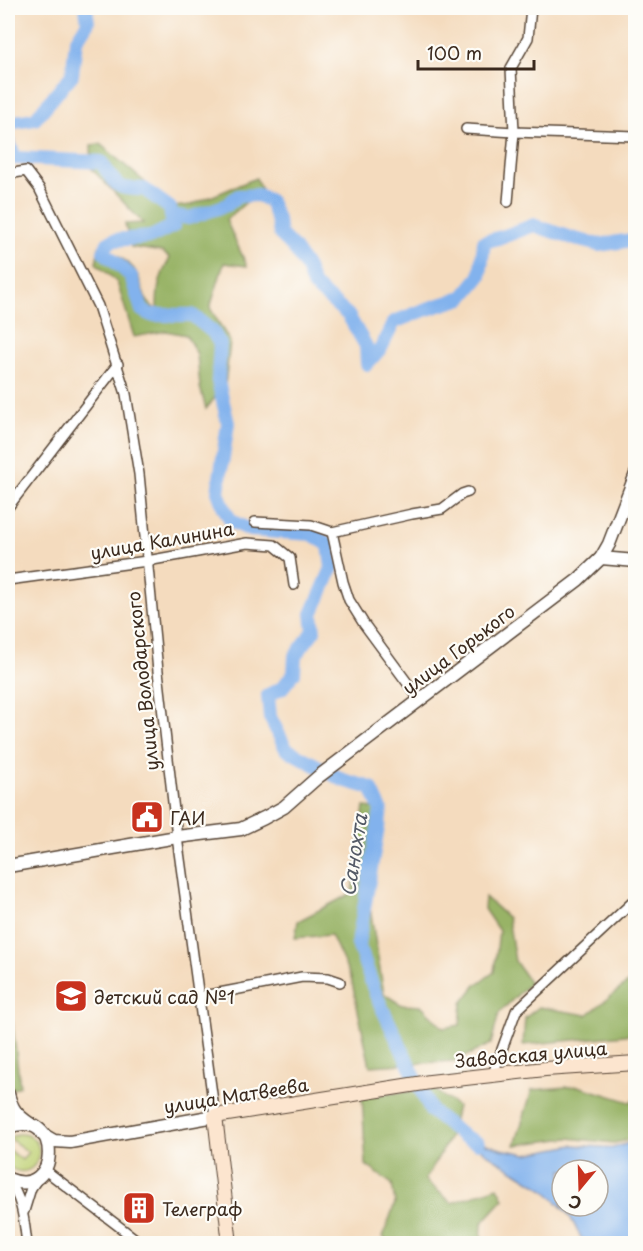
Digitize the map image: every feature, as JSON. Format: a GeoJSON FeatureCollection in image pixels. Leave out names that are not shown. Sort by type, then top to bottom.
{"type":"FeatureCollection","features":[{"type":"Feature","properties":{"kind":"main road","name":"Заводская улица"},"geometry":{"type":"LineString","coordinates":[[398,1087],[493,1074],[636,1063]]}},
{"type":"Feature","properties":{"kind":"main road","name":"улица Матвеева"},"geometry":{"type":"LineString","coordinates":[[215,1116],[398,1087]]}},
{"type":"Feature","properties":{"kind":"main road","name":"улица Володарского"},"geometry":{"type":"LineString","coordinates":[[215,1116],[230,1244]]}},
{"type":"Feature","properties":{"kind":"street"},"geometry":{"type":"LineString","coordinates":[[508,202],[514,132],[511,68],[528,38],[531,8]]}},
{"type":"Feature","properties":{"kind":"street"},"geometry":{"type":"LineString","coordinates":[[466,129],[636,136]]}},
{"type":"Feature","properties":{"kind":"street","name":"улица Володарского"},"geometry":{"type":"LineString","coordinates":[[8,174],[26,171],[39,188],[98,306],[126,394],[139,474],[177,837],[215,1116]]}},
{"type":"Feature","properties":{"kind":"street"},"geometry":{"type":"LineString","coordinates":[[8,507],[118,364]]}},
{"type":"Feature","properties":{"kind":"street"},"geometry":{"type":"LineString","coordinates":[[636,474],[609,544],[601,558],[636,561]]}},
{"type":"Feature","properties":{"kind":"street"},"geometry":{"type":"LineString","coordinates":[[255,522],[311,525],[332,532],[442,509],[468,492]]}},
{"type":"Feature","properties":{"kind":"street"},"geometry":{"type":"LineString","coordinates":[[332,532],[349,600],[420,700]]}},
{"type":"Feature","properties":{"kind":"street","name":"улица Калинина"},"geometry":{"type":"LineString","coordinates":[[8,580],[147,561],[248,543],[274,545],[290,558],[294,585]]}},
{"type":"Feature","properties":{"kind":"street","name":"улица Горького"},"geometry":{"type":"LineString","coordinates":[[8,866],[177,837],[241,829],[264,818],[284,807],[318,777],[578,580],[601,558]]}},
{"type":"Feature","properties":{"kind":"street"},"geometry":{"type":"LineString","coordinates":[[493,1074],[516,1011],[636,899]]}},
{"type":"Feature","properties":{"kind":"street"},"geometry":{"type":"LineString","coordinates":[[198,997],[302,976],[328,978],[340,982]]}},
{"type":"Feature","properties":{"kind":"street"},"geometry":{"type":"LineString","coordinates":[[8,1094],[14,1111],[54,1141],[80,1140]]}},
{"type":"Feature","properties":{"kind":"street","name":"улица Матвеева"},"geometry":{"type":"LineString","coordinates":[[80,1140],[215,1116]]}},
{"type":"Feature","properties":{"kind":"street"},"geometry":{"type":"LineString","coordinates":[[8,1127],[28,1125],[39,1131],[50,1149],[50,1157],[44,1170],[34,1179],[21,1182],[8,1180]]}},
{"type":"Feature","properties":{"kind":"street"},"geometry":{"type":"LineString","coordinates":[[24,1217],[31,1188],[52,1159],[64,1148],[80,1140]]}},
{"type":"Feature","properties":{"kind":"street"},"geometry":{"type":"LineString","coordinates":[[44,1170],[141,1244]]}},
{"type":"Feature","properties":{"kind":"street"},"geometry":{"type":"LineString","coordinates":[[8,1180],[18,1197],[24,1217],[27,1244]]}},
{"type":"Feature","properties":{"kind":"green space"},"geometry":{"type":"Polygon","coordinates":[[[100,144],[174,207],[191,205],[256,178],[261,189],[226,220],[247,266],[224,263],[210,308],[230,342],[225,385],[206,409],[200,387],[197,354],[186,335],[166,331],[134,337],[117,282],[96,263],[99,247],[125,261],[136,272],[145,297],[157,310],[159,283],[170,258],[162,252],[131,247],[125,224],[143,223],[92,169],[91,145],[100,144]]]}},
{"type":"Feature","properties":{"kind":"green space"},"geometry":{"type":"Polygon","coordinates":[[[364,807],[385,809],[369,902],[384,994],[402,1005],[422,1006],[443,1028],[460,1025],[462,1003],[476,985],[494,972],[499,931],[484,909],[485,897],[508,918],[515,961],[530,983],[499,1013],[491,1044],[456,1061],[370,1066],[351,978],[331,935],[295,938],[298,921],[352,893],[364,807]]]}},
{"type":"Feature","properties":{"kind":"green space"},"geometry":{"type":"Polygon","coordinates":[[[635,977],[635,1034],[523,1045],[525,1018],[539,1007],[587,1015],[635,977]]]}},
{"type":"Feature","properties":{"kind":"green space"},"geometry":{"type":"Polygon","coordinates":[[[8,1015],[12,1019],[20,1086],[11,1090],[8,1057],[8,1015]]]}},
{"type":"Feature","properties":{"kind":"green space"},"geometry":{"type":"Polygon","coordinates":[[[578,1086],[630,1102],[635,1098],[635,1139],[614,1143],[568,1138],[515,1145],[532,1090],[578,1086]]]}},
{"type":"Feature","properties":{"kind":"green space"},"geometry":{"type":"Polygon","coordinates":[[[433,1089],[457,1106],[450,1137],[425,1180],[452,1203],[498,1187],[504,1199],[482,1223],[481,1243],[389,1243],[383,1237],[395,1203],[392,1184],[366,1165],[362,1097],[433,1089]]]}},
{"type":"Feature","properties":{"kind":"green space"},"geometry":{"type":"Polygon","coordinates":[[[17,1134],[29,1136],[36,1141],[39,1149],[34,1165],[27,1170],[19,1171],[8,1166],[8,1149],[22,1160],[28,1152],[9,1138],[17,1134]]]}},
{"type":"Feature","properties":{"kind":"water"},"geometry":{"type":"Polygon","coordinates":[[[463,1136],[501,1149],[527,1154],[573,1145],[613,1148],[635,1141],[635,1243],[584,1243],[571,1218],[610,1218],[610,1158],[550,1158],[550,1195],[463,1136]]]}},
{"type":"Feature","properties":{"kind":"waterway","name":"Санохта"},"geometry":{"type":"LineString","coordinates":[[8,123],[35,119],[72,75],[76,41],[88,22],[86,8]]}},
{"type":"Feature","properties":{"kind":"waterway","name":"Санохта"},"geometry":{"type":"LineString","coordinates":[[8,140],[15,158],[101,162],[110,176],[122,187],[144,189],[170,208],[173,226],[151,237],[114,240],[108,243],[104,252],[131,276],[142,310],[151,315],[192,315],[213,332],[220,344],[218,381],[228,423],[218,492],[224,508],[231,521],[250,530],[312,534],[329,545],[332,568],[312,614],[314,631],[295,656],[294,673],[282,688],[268,695],[270,717],[286,749],[343,780],[371,788],[381,810],[358,944],[376,995],[431,1111],[463,1136],[478,1143]]}},
{"type":"Feature","properties":{"kind":"waterway"},"geometry":{"type":"LineString","coordinates":[[171,215],[189,218],[227,205],[238,196],[258,195],[270,201],[280,234],[293,247],[307,268],[313,285],[348,315],[366,346],[367,364],[381,348],[394,322],[462,298],[480,276],[484,242],[534,225],[599,245],[632,240],[636,242]]}},
{"type":"Feature","properties":{"kind":"place","name":"ГАИ"},"geometry":{"type":"Point","coordinates":[147,817]}},
{"type":"Feature","properties":{"kind":"place","name":"детский сад №1"},"geometry":{"type":"Point","coordinates":[71,996]}},
{"type":"Feature","properties":{"kind":"place","name":"Телеграф"},"geometry":{"type":"Point","coordinates":[139,1208]}}]}
